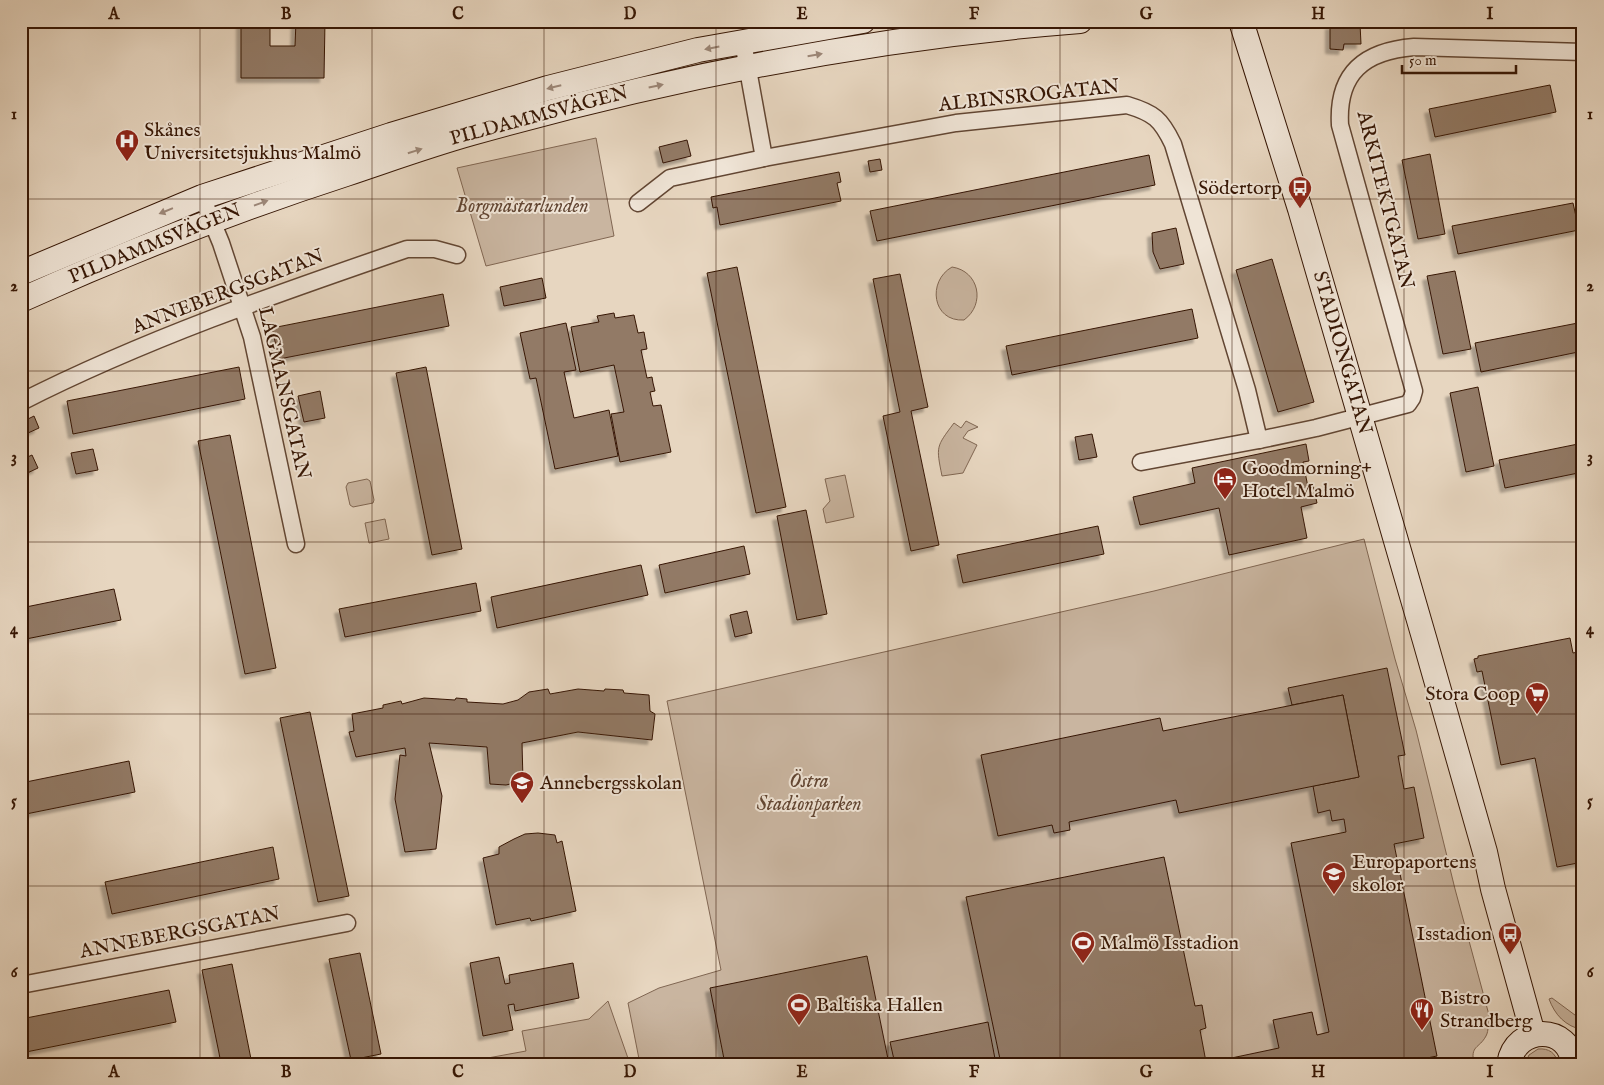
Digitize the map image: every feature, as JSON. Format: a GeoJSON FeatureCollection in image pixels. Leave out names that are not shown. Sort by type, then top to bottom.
{"type":"FeatureCollection","features":[{"type":"Feature","properties":{"kind":"main road","name":"PILDAMMSVÄGEN"},"geometry":{"type":"LineString","coordinates":[[21,273],[202,197],[324,156],[548,88],[698,50],[863,21]]}},
{"type":"Feature","properties":{"kind":"main road","name":"PILDAMMSVÄGEN"},"geometry":{"type":"LineString","coordinates":[[21,300],[74,276],[212,220],[304,187],[472,133],[645,89],[747,67],[850,48],[986,29],[1080,21]]}},
{"type":"Feature","properties":{"kind":"main road","name":"STADIONGATAN"},"geometry":{"type":"LineString","coordinates":[[1240,21],[1300,209],[1360,416],[1485,852],[1533,1034]]}},
{"type":"Feature","properties":{"kind":"main road"},"geometry":{"type":"LineString","coordinates":[[1509,1064],[1510,1056],[1515,1046],[1533,1034],[1548,1034],[1561,1040],[1570,1052],[1573,1064]]}},
{"type":"Feature","properties":{"kind":"street"},"geometry":{"type":"LineString","coordinates":[[743,42],[764,158]]}},
{"type":"Feature","properties":{"kind":"street","name":"ARKITEKTGATAN"},"geometry":{"type":"LineString","coordinates":[[1360,416],[1408,404],[1414,391],[1340,125],[1339,110],[1341,98],[1354,70],[1370,58],[1394,48],[1583,52]]}},
{"type":"Feature","properties":{"kind":"street","name":"ALBINSROGATAN"},"geometry":{"type":"LineString","coordinates":[[638,203],[670,178],[764,158],[956,123],[1127,105],[1153,115],[1162,124],[1174,144],[1247,390],[1259,440]]}},
{"type":"Feature","properties":{"kind":"street","name":"LAGMANSGATAN"},"geometry":{"type":"LineString","coordinates":[[202,197],[212,220],[252,337],[296,544]]}},
{"type":"Feature","properties":{"kind":"street","name":"ANNEBERGSGATAN"},"geometry":{"type":"LineString","coordinates":[[21,402],[158,339],[407,249],[435,249],[456,255]]}},
{"type":"Feature","properties":{"kind":"street"},"geometry":{"type":"LineString","coordinates":[[1141,462],[1259,440],[1316,428],[1360,416]]}},
{"type":"Feature","properties":{"kind":"street","name":"ANNEBERGSGATAN"},"geometry":{"type":"LineString","coordinates":[[21,985],[347,922]]}},
{"type":"Feature","properties":{"kind":"green space","name":"Borgmästarlunden"},"geometry":{"type":"Polygon","coordinates":[[[596,138],[614,236],[486,266],[457,168],[596,138]]]}},
{"type":"Feature","properties":{"kind":"green space"},"geometry":{"type":"Polygon","coordinates":[[[952,267],[968,275],[976,289],[975,306],[964,320],[953,319],[945,315],[937,300],[936,290],[939,281],[944,273],[952,267]]]}},
{"type":"Feature","properties":{"kind":"green space"},"geometry":{"type":"Polygon","coordinates":[[[966,421],[978,427],[968,431],[963,438],[977,445],[963,473],[942,476],[938,452],[941,442],[954,423],[961,428],[966,421]]]}},
{"type":"Feature","properties":{"kind":"green space"},"geometry":{"type":"Polygon","coordinates":[[[845,475],[854,517],[826,523],[823,509],[830,501],[825,479],[845,475]]]}},
{"type":"Feature","properties":{"kind":"green space"},"geometry":{"type":"Polygon","coordinates":[[[367,479],[370,481],[373,503],[353,507],[350,505],[346,487],[348,483],[367,479]]]}},
{"type":"Feature","properties":{"kind":"green space"},"geometry":{"type":"Polygon","coordinates":[[[385,519],[389,539],[369,543],[365,523],[385,519]]]}},
{"type":"Feature","properties":{"kind":"green space","name":"Östra Stadionparken"},"geometry":{"type":"Polygon","coordinates":[[[1364,539],[1395,659],[1416,730],[1455,889],[1489,1015],[1487,1034],[1473,1053],[1474,1064],[640,1064],[628,1003],[659,988],[721,970],[667,701],[1154,591],[1364,539]]]}},
{"type":"Feature","properties":{"kind":"green space"},"geometry":{"type":"Polygon","coordinates":[[[1552,998],[1583,1021],[1583,1030],[1566,1023],[1558,1015],[1551,1005],[1549,999],[1552,998]]]}},
{"type":"Feature","properties":{"kind":"green space"},"geometry":{"type":"Polygon","coordinates":[[[608,1001],[630,1064],[455,1064],[526,1051],[522,1031],[589,1019],[608,1001]]]}},
{"type":"Feature","properties":{"kind":"green space"},"geometry":{"type":"Polygon","coordinates":[[[1538,1049],[1545,1049],[1551,1052],[1556,1057],[1558,1064],[1525,1064],[1529,1055],[1538,1049]]]}},
{"type":"Feature","properties":{"kind":"building"},"geometry":{"type":"Polygon","coordinates":[[[241,21],[270,21],[270,46],[295,46],[296,21],[325,21],[324,78],[241,78],[241,21]]]}},
{"type":"Feature","properties":{"kind":"building"},"geometry":{"type":"Polygon","coordinates":[[[1360,24],[1361,44],[1344,44],[1343,50],[1330,49],[1330,25],[1360,24]]]}},
{"type":"Feature","properties":{"kind":"building"},"geometry":{"type":"Polygon","coordinates":[[[1550,85],[1556,112],[1435,137],[1429,109],[1550,85]]]}},
{"type":"Feature","properties":{"kind":"building"},"geometry":{"type":"Polygon","coordinates":[[[687,140],[691,156],[663,163],[659,147],[687,140]]]}},
{"type":"Feature","properties":{"kind":"building"},"geometry":{"type":"Polygon","coordinates":[[[1430,154],[1445,234],[1418,239],[1402,160],[1430,154]]]}},
{"type":"Feature","properties":{"kind":"building"},"geometry":{"type":"Polygon","coordinates":[[[1149,155],[1155,185],[877,241],[870,211],[1149,155]]]}},
{"type":"Feature","properties":{"kind":"building"},"geometry":{"type":"Polygon","coordinates":[[[880,159],[882,170],[870,172],[868,161],[880,159]]]}},
{"type":"Feature","properties":{"kind":"building"},"geometry":{"type":"Polygon","coordinates":[[[839,172],[841,182],[837,183],[841,201],[720,225],[717,207],[713,208],[711,197],[839,172]]]}},
{"type":"Feature","properties":{"kind":"building"},"geometry":{"type":"Polygon","coordinates":[[[1573,203],[1579,230],[1458,254],[1452,226],[1573,203]]]}},
{"type":"Feature","properties":{"kind":"building"},"geometry":{"type":"Polygon","coordinates":[[[1176,228],[1184,264],[1160,269],[1153,252],[1152,233],[1176,228]]]}},
{"type":"Feature","properties":{"kind":"building"},"geometry":{"type":"Polygon","coordinates":[[[1272,259],[1314,402],[1278,412],[1236,270],[1272,259]]]}},
{"type":"Feature","properties":{"kind":"building"},"geometry":{"type":"Polygon","coordinates":[[[737,267],[786,507],[756,513],[707,273],[737,267]]]}},
{"type":"Feature","properties":{"kind":"building"},"geometry":{"type":"Polygon","coordinates":[[[1455,271],[1471,349],[1443,354],[1427,276],[1455,271]]]}},
{"type":"Feature","properties":{"kind":"building"},"geometry":{"type":"Polygon","coordinates":[[[900,274],[928,407],[911,411],[939,545],[911,551],[883,416],[900,412],[873,279],[900,274]]]}},
{"type":"Feature","properties":{"kind":"building"},"geometry":{"type":"Polygon","coordinates":[[[542,278],[546,298],[504,306],[500,287],[542,278]]]}},
{"type":"Feature","properties":{"kind":"building"},"geometry":{"type":"Polygon","coordinates":[[[443,294],[449,326],[279,359],[272,328],[443,294]]]}},
{"type":"Feature","properties":{"kind":"building"},"geometry":{"type":"Polygon","coordinates":[[[1192,309],[1198,338],[1012,375],[1006,346],[1192,309]]]}},
{"type":"Feature","properties":{"kind":"building"},"geometry":{"type":"Polygon","coordinates":[[[614,313],[615,318],[634,315],[638,333],[644,332],[647,349],[641,350],[647,378],[652,377],[655,391],[650,392],[653,406],[661,405],[671,452],[620,462],[611,414],[624,412],[614,365],[580,372],[571,327],[599,322],[597,316],[614,313]]]}},
{"type":"Feature","properties":{"kind":"building"},"geometry":{"type":"Polygon","coordinates":[[[1583,322],[1583,351],[1481,372],[1475,343],[1583,322]]]}},
{"type":"Feature","properties":{"kind":"building"},"geometry":{"type":"Polygon","coordinates":[[[566,323],[576,370],[564,372],[574,418],[609,410],[618,456],[555,469],[536,378],[530,379],[520,333],[566,323]]]}},
{"type":"Feature","properties":{"kind":"building"},"geometry":{"type":"Polygon","coordinates":[[[239,367],[245,399],[73,434],[67,401],[239,367]]]}},
{"type":"Feature","properties":{"kind":"building"},"geometry":{"type":"Polygon","coordinates":[[[426,367],[462,549],[432,555],[396,373],[426,367]]]}},
{"type":"Feature","properties":{"kind":"building"},"geometry":{"type":"Polygon","coordinates":[[[1478,387],[1494,466],[1466,472],[1450,393],[1478,387]]]}},
{"type":"Feature","properties":{"kind":"building"},"geometry":{"type":"Polygon","coordinates":[[[320,391],[325,418],[304,422],[298,396],[320,391]]]}},
{"type":"Feature","properties":{"kind":"building"},"geometry":{"type":"Polygon","coordinates":[[[34,416],[39,428],[28,433],[22,422],[34,416]]]}},
{"type":"Feature","properties":{"kind":"building"},"geometry":{"type":"Polygon","coordinates":[[[1092,434],[1097,457],[1079,460],[1075,437],[1092,434]]]}},
{"type":"Feature","properties":{"kind":"building"},"geometry":{"type":"Polygon","coordinates":[[[230,435],[276,668],[245,674],[198,441],[230,435]]]}},
{"type":"Feature","properties":{"kind":"building"},"geometry":{"type":"Polygon","coordinates":[[[1583,443],[1583,472],[1505,488],[1499,460],[1583,443]]]}},
{"type":"Feature","properties":{"kind":"building","name":"Goodmorning+ Hotel Malmö"},"geometry":{"type":"Polygon","coordinates":[[[1306,444],[1309,461],[1303,462],[1308,487],[1313,485],[1317,503],[1301,507],[1307,538],[1229,555],[1219,508],[1140,525],[1133,497],[1195,483],[1192,468],[1306,444]]]}},
{"type":"Feature","properties":{"kind":"building"},"geometry":{"type":"Polygon","coordinates":[[[93,449],[98,470],[76,474],[71,453],[93,449]]]}},
{"type":"Feature","properties":{"kind":"building"},"geometry":{"type":"Polygon","coordinates":[[[32,455],[38,468],[21,476],[21,460],[32,455]]]}},
{"type":"Feature","properties":{"kind":"building"},"geometry":{"type":"Polygon","coordinates":[[[806,510],[827,614],[797,620],[777,516],[806,510]]]}},
{"type":"Feature","properties":{"kind":"building"},"geometry":{"type":"Polygon","coordinates":[[[1098,526],[1104,554],[963,583],[957,555],[1098,526]]]}},
{"type":"Feature","properties":{"kind":"building"},"geometry":{"type":"Polygon","coordinates":[[[744,546],[750,574],[665,593],[659,565],[744,546]]]}},
{"type":"Feature","properties":{"kind":"building"},"geometry":{"type":"Polygon","coordinates":[[[641,565],[648,595],[497,628],[491,597],[641,565]]]}},
{"type":"Feature","properties":{"kind":"building"},"geometry":{"type":"Polygon","coordinates":[[[476,583],[481,611],[345,637],[339,609],[476,583]]]}},
{"type":"Feature","properties":{"kind":"building"},"geometry":{"type":"Polygon","coordinates":[[[114,589],[121,620],[21,640],[21,608],[114,589]]]}},
{"type":"Feature","properties":{"kind":"building"},"geometry":{"type":"Polygon","coordinates":[[[747,611],[752,633],[735,637],[730,615],[747,611]]]}},
{"type":"Feature","properties":{"kind":"building","name":"Stora Coop"},"geometry":{"type":"Polygon","coordinates":[[[1570,638],[1573,653],[1583,651],[1583,862],[1557,867],[1535,758],[1501,765],[1482,671],[1477,672],[1474,659],[1478,658],[1478,656],[1570,638]]]}},
{"type":"Feature","properties":{"kind":"building","name":"Europaportens skolor"},"geometry":{"type":"Polygon","coordinates":[[[1387,668],[1405,755],[1398,756],[1404,789],[1414,787],[1424,838],[1394,844],[1437,1056],[1397,1064],[1203,1064],[1279,1048],[1273,1020],[1312,1012],[1317,1035],[1329,1032],[1291,843],[1346,832],[1344,819],[1332,821],[1330,810],[1318,813],[1313,786],[1359,777],[1343,695],[1292,705],[1288,688],[1387,668]]]}},
{"type":"Feature","properties":{"kind":"building"},"geometry":{"type":"Polygon","coordinates":[[[548,689],[550,694],[578,689],[604,691],[605,689],[649,695],[650,711],[655,714],[652,740],[578,732],[522,743],[523,781],[506,785],[490,784],[487,747],[429,743],[442,796],[436,849],[405,852],[395,799],[400,755],[406,756],[405,748],[356,757],[349,732],[354,731],[352,714],[383,708],[383,705],[401,701],[402,704],[424,698],[455,700],[456,698],[467,699],[467,702],[503,704],[518,700],[529,692],[548,689]]]}},
{"type":"Feature","properties":{"kind":"building"},"geometry":{"type":"Polygon","coordinates":[[[1343,695],[1359,777],[1179,813],[1176,800],[1069,822],[1070,830],[1054,833],[1052,825],[998,836],[981,755],[1160,718],[1163,731],[1343,695]]]}},
{"type":"Feature","properties":{"kind":"building"},"geometry":{"type":"Polygon","coordinates":[[[310,712],[349,896],[318,902],[280,718],[310,712]]]}},
{"type":"Feature","properties":{"kind":"building"},"geometry":{"type":"Polygon","coordinates":[[[129,761],[135,792],[21,815],[21,783],[129,761]]]}},
{"type":"Feature","properties":{"kind":"building"},"geometry":{"type":"Polygon","coordinates":[[[525,834],[555,835],[557,843],[562,841],[576,911],[531,921],[530,918],[496,925],[483,858],[499,854],[499,847],[525,834]]]}},
{"type":"Feature","properties":{"kind":"building"},"geometry":{"type":"Polygon","coordinates":[[[273,847],[279,879],[112,914],[105,882],[273,847]]]}},
{"type":"Feature","properties":{"kind":"building","name":"Malmö Isstadion"},"geometry":{"type":"Polygon","coordinates":[[[1164,857],[1195,1006],[1202,1005],[1206,1028],[1200,1030],[1206,1062],[1203,1064],[1001,1064],[966,897],[1164,857]]]}},
{"type":"Feature","properties":{"kind":"building"},"geometry":{"type":"Polygon","coordinates":[[[360,953],[381,1054],[351,1060],[329,959],[360,953]]]}},
{"type":"Feature","properties":{"kind":"building","name":"Baltiska Hallen"},"geometry":{"type":"Polygon","coordinates":[[[867,956],[889,1064],[725,1064],[710,988],[867,956]]]}},
{"type":"Feature","properties":{"kind":"building"},"geometry":{"type":"Polygon","coordinates":[[[499,957],[505,984],[510,983],[509,975],[573,963],[579,998],[515,1011],[514,1004],[508,1005],[513,1030],[483,1036],[470,963],[499,957]]]}},
{"type":"Feature","properties":{"kind":"building"},"geometry":{"type":"Polygon","coordinates":[[[232,964],[252,1064],[221,1064],[202,970],[232,964]]]}},
{"type":"Feature","properties":{"kind":"building"},"geometry":{"type":"Polygon","coordinates":[[[169,990],[176,1022],[21,1053],[21,1019],[169,990]]]}},
{"type":"Feature","properties":{"kind":"building"},"geometry":{"type":"Polygon","coordinates":[[[988,1022],[996,1064],[895,1064],[890,1042],[988,1022]]]}},
{"type":"Feature","properties":{"kind":"place","name":"Skånes Universitetsjukhus Malmö"},"geometry":{"type":"Point","coordinates":[127,162]}},
{"type":"Feature","properties":{"kind":"place","name":"Södertorp"},"geometry":{"type":"Point","coordinates":[1300,209]}},
{"type":"Feature","properties":{"kind":"place","name":"Goodmorning+ Hotel Malmö"},"geometry":{"type":"Point","coordinates":[1225,500]}},
{"type":"Feature","properties":{"kind":"place","name":"Stora Coop"},"geometry":{"type":"Point","coordinates":[1537,715]}},
{"type":"Feature","properties":{"kind":"place","name":"Annebergsskolan"},"geometry":{"type":"Point","coordinates":[522,804]}},
{"type":"Feature","properties":{"kind":"place","name":"Europaportens skolor"},"geometry":{"type":"Point","coordinates":[1334,895]}},
{"type":"Feature","properties":{"kind":"place","name":"Isstadion"},"geometry":{"type":"Point","coordinates":[1510,955]}},
{"type":"Feature","properties":{"kind":"place","name":"Malmö Isstadion"},"geometry":{"type":"Point","coordinates":[1083,964]}},
{"type":"Feature","properties":{"kind":"place","name":"Baltiska Hallen"},"geometry":{"type":"Point","coordinates":[799,1026]}},
{"type":"Feature","properties":{"kind":"place","name":"Bistro Strandberg"},"geometry":{"type":"Point","coordinates":[1422,1031]}}]}
